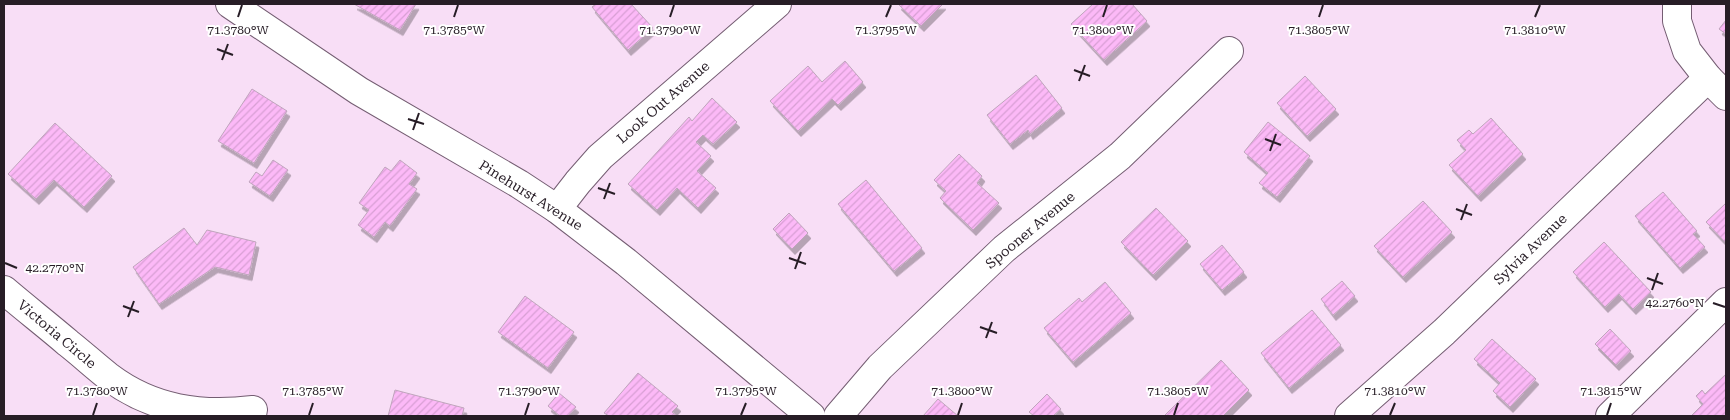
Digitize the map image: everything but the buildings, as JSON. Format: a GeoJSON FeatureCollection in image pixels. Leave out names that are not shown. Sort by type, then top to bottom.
{"type":"FeatureCollection","features":[{"type":"Feature","properties":{"kind":"street","name":"Pinehurst Avenue"},"geometry":{"type":"LineString","coordinates":[[230,4],[359,91],[519,184],[558,209],[626,262],[811,416]]}},
{"type":"Feature","properties":{"kind":"street","name":"Look Out Avenue"},"geometry":{"type":"LineString","coordinates":[[558,209],[600,157],[777,4]]}},
{"type":"Feature","properties":{"kind":"street"},"geometry":{"type":"LineString","coordinates":[[1677,4],[1677,21],[1688,51],[1717,87]]}},
{"type":"Feature","properties":{"kind":"street","name":"Spooner Avenue"},"geometry":{"type":"LineString","coordinates":[[838,416],[880,367],[998,255],[1120,156],[1229,51]]}},
{"type":"Feature","properties":{"kind":"street","name":"Sylvia Avenue"},"geometry":{"type":"LineString","coordinates":[[1349,416],[1717,87]]}},
{"type":"Feature","properties":{"kind":"street","name":"Victoria Circle"},"geometry":{"type":"LineString","coordinates":[[4,290],[110,378],[130,390],[156,402],[182,410],[229,412],[253,410]]}},
{"type":"Feature","properties":{"kind":"street"},"geometry":{"type":"LineString","coordinates":[[1610,416],[1726,302]]}}]}
